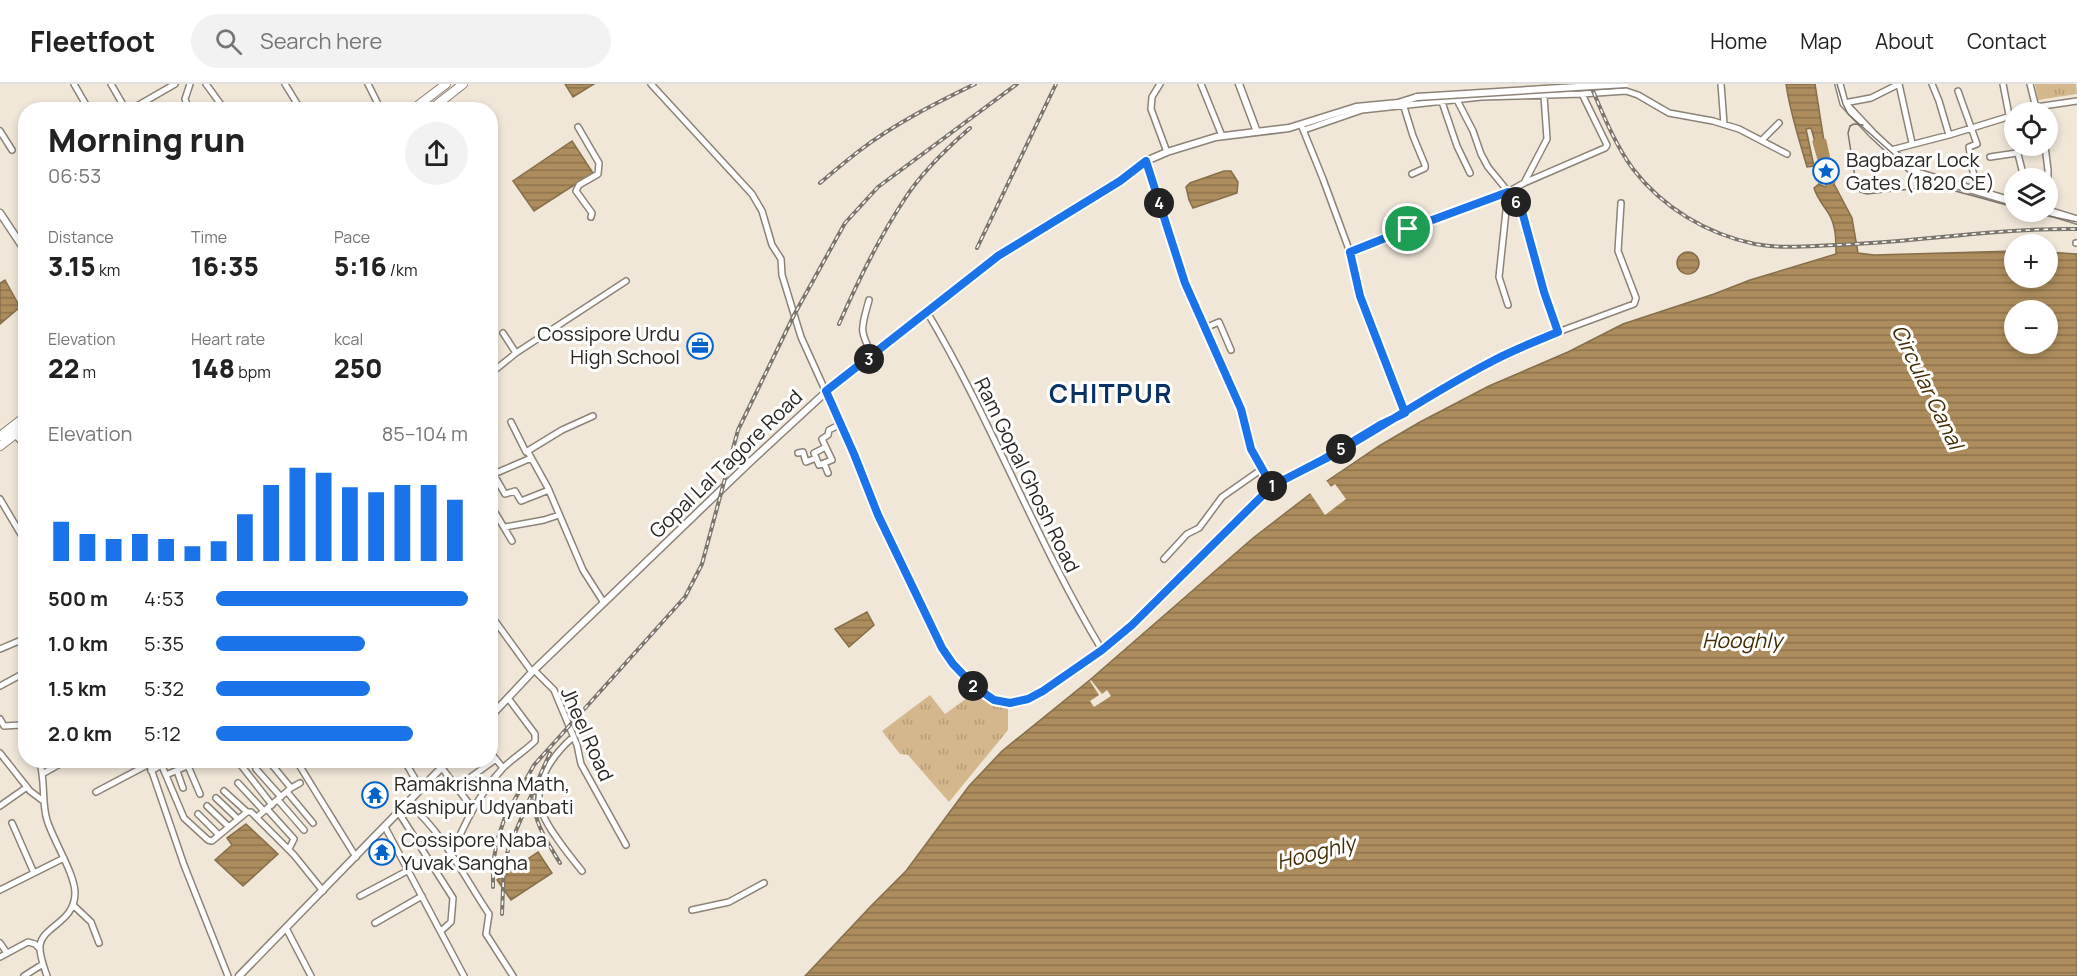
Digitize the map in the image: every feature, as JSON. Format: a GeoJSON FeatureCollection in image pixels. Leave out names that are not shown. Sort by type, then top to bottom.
{"type":"FeatureCollection","features":[{"type":"Feature","properties":{"kind":"main road"},"geometry":{"type":"LineString","coordinates":[[422,102],[446,84]]}},
{"type":"Feature","properties":{"kind":"main road"},"geometry":{"type":"LineString","coordinates":[[440,102],[463,84]]}},
{"type":"Feature","properties":{"kind":"main road"},"geometry":{"type":"LineString","coordinates":[[1839,84],[1844,103],[1914,172],[2004,199]]}},
{"type":"Feature","properties":{"kind":"main road"},"geometry":{"type":"LineString","coordinates":[[2058,214],[2077,220]]}},
{"type":"Feature","properties":{"kind":"main road"},"geometry":{"type":"LineString","coordinates":[[0,446],[18,425]]}},
{"type":"Feature","properties":{"kind":"main road"},"geometry":{"type":"LineString","coordinates":[[0,436],[18,429]]}},
{"type":"Feature","properties":{"kind":"street"},"geometry":{"type":"LineString","coordinates":[[74,84],[84,102]]}},
{"type":"Feature","properties":{"kind":"street"},"geometry":{"type":"LineString","coordinates":[[111,84],[123,102]]}},
{"type":"Feature","properties":{"kind":"street"},"geometry":{"type":"LineString","coordinates":[[142,102],[175,84]]}},
{"type":"Feature","properties":{"kind":"street"},"geometry":{"type":"LineString","coordinates":[[186,102],[190,84]]}},
{"type":"Feature","properties":{"kind":"street"},"geometry":{"type":"LineString","coordinates":[[206,84],[219,102]]}},
{"type":"Feature","properties":{"kind":"street"},"geometry":{"type":"LineString","coordinates":[[285,84],[296,102]]}},
{"type":"Feature","properties":{"kind":"street"},"geometry":{"type":"LineString","coordinates":[[368,84],[377,102]]}},
{"type":"Feature","properties":{"kind":"street"},"geometry":{"type":"LineString","coordinates":[[651,84],[752,194],[762,211],[772,243],[781,259],[782,275],[801,337],[916,597],[942,648],[953,664],[974,686],[994,700],[1010,703],[1028,699],[1102,650],[1162,597],[1272,486],[1405,413],[1487,363],[1558,332],[1634,304],[1636,298],[1618,251],[1621,203]]}},
{"type":"Feature","properties":{"kind":"street"},"geometry":{"type":"LineString","coordinates":[[1160,84],[1152,97],[1151,109],[1167,152]]}},
{"type":"Feature","properties":{"kind":"street"},"geometry":{"type":"LineString","coordinates":[[1202,84],[1222,136]]}},
{"type":"Feature","properties":{"kind":"street"},"geometry":{"type":"LineString","coordinates":[[1239,84],[1257,132]]}},
{"type":"Feature","properties":{"kind":"street","name":"Gopal Lal Tagore Road"},"geometry":{"type":"LineString","coordinates":[[498,709],[533,671],[826,391],[998,256],[1120,181],[1146,161],[1167,152],[1222,136],[1302,128],[1356,107],[1401,105],[1417,97],[1625,84]]}},
{"type":"Feature","properties":{"kind":"street"},"geometry":{"type":"LineString","coordinates":[[1721,84],[1724,124]]}},
{"type":"Feature","properties":{"kind":"street"},"geometry":{"type":"LineString","coordinates":[[1844,103],[1870,98],[1899,84],[1912,143]]}},
{"type":"Feature","properties":{"kind":"street"},"geometry":{"type":"LineString","coordinates":[[1932,84],[1949,135]]}},
{"type":"Feature","properties":{"kind":"street"},"geometry":{"type":"LineString","coordinates":[[2003,84],[2008,102]]}},
{"type":"Feature","properties":{"kind":"street"},"geometry":{"type":"LineString","coordinates":[[2030,84],[2034,102]]}},
{"type":"Feature","properties":{"kind":"street"},"geometry":{"type":"LineString","coordinates":[[1412,174],[1425,168],[1425,165],[1401,105],[1481,97],[1626,91],[1670,113],[1739,129],[1787,154]]}},
{"type":"Feature","properties":{"kind":"street"},"geometry":{"type":"LineString","coordinates":[[1958,91],[1977,144],[1969,147],[1976,190]]}},
{"type":"Feature","properties":{"kind":"street"},"geometry":{"type":"LineString","coordinates":[[1350,252],[1508,192],[1605,148],[1607,145],[1582,93]]}},
{"type":"Feature","properties":{"kind":"street"},"geometry":{"type":"LineString","coordinates":[[1524,183],[1547,139],[1544,96]]}},
{"type":"Feature","properties":{"kind":"street"},"geometry":{"type":"LineString","coordinates":[[1457,100],[1485,160],[1523,215],[1544,292],[1558,332]]}},
{"type":"Feature","properties":{"kind":"street"},"geometry":{"type":"LineString","coordinates":[[2058,105],[2077,101]]}},
{"type":"Feature","properties":{"kind":"street"},"geometry":{"type":"LineString","coordinates":[[1442,102],[1457,146],[1470,173]]}},
{"type":"Feature","properties":{"kind":"street"},"geometry":{"type":"LineString","coordinates":[[1891,150],[2004,118]]}},
{"type":"Feature","properties":{"kind":"street"},"geometry":{"type":"LineString","coordinates":[[1762,140],[1779,123]]}},
{"type":"Feature","properties":{"kind":"street"},"geometry":{"type":"LineString","coordinates":[[578,127],[600,169],[598,174],[579,185],[576,190],[592,213],[591,217]]}},
{"type":"Feature","properties":{"kind":"street"},"geometry":{"type":"LineString","coordinates":[[1302,128],[1350,252],[1360,296],[1405,413]]}},
{"type":"Feature","properties":{"kind":"street"},"geometry":{"type":"LineString","coordinates":[[0,131],[12,150]]}},
{"type":"Feature","properties":{"kind":"street"},"geometry":{"type":"LineString","coordinates":[[1990,157],[2004,155]]}},
{"type":"Feature","properties":{"kind":"street"},"geometry":{"type":"LineString","coordinates":[[1146,161],[1185,283],[1239,402],[1251,449],[1272,486]]}},
{"type":"Feature","properties":{"kind":"street"},"geometry":{"type":"LineString","coordinates":[[1508,192],[1499,277],[1508,305]]}},
{"type":"Feature","properties":{"kind":"street"},"geometry":{"type":"LineString","coordinates":[[0,213],[18,240]]}},
{"type":"Feature","properties":{"kind":"street"},"geometry":{"type":"LineString","coordinates":[[498,368],[516,353],[626,281]]}},
{"type":"Feature","properties":{"kind":"street"},"geometry":{"type":"LineString","coordinates":[[869,300],[862,326],[862,336],[872,356]]}},
{"type":"Feature","properties":{"kind":"street","name":"Ram Gopal Ghosh Road"},"geometry":{"type":"LineString","coordinates":[[927,312],[951,354],[1052,560],[1102,650]]}},
{"type":"Feature","properties":{"kind":"street"},"geometry":{"type":"LineString","coordinates":[[1205,328],[1219,322],[1231,350]]}},
{"type":"Feature","properties":{"kind":"street"},"geometry":{"type":"LineString","coordinates":[[503,333],[516,353]]}},
{"type":"Feature","properties":{"kind":"street"},"geometry":{"type":"LineString","coordinates":[[498,472],[530,454],[562,430],[593,416]]}},
{"type":"Feature","properties":{"kind":"street"},"geometry":{"type":"LineString","coordinates":[[511,422],[524,450],[530,454],[549,490],[583,570],[604,603]]}},
{"type":"Feature","properties":{"kind":"street"},"geometry":{"type":"LineString","coordinates":[[826,447],[814,453],[819,465],[832,460],[826,447],[822,439],[828,435],[829,430],[841,424]]}},
{"type":"Feature","properties":{"kind":"street"},"geometry":{"type":"LineString","coordinates":[[12,431],[18,438]]}},
{"type":"Feature","properties":{"kind":"street"},"geometry":{"type":"LineString","coordinates":[[798,453],[803,452],[806,462],[816,458]]}},
{"type":"Feature","properties":{"kind":"street"},"geometry":{"type":"LineString","coordinates":[[824,463],[828,473]]}},
{"type":"Feature","properties":{"kind":"street"},"geometry":{"type":"LineString","coordinates":[[1164,559],[1187,534],[1199,528],[1222,497],[1262,469]]}},
{"type":"Feature","properties":{"kind":"street"},"geometry":{"type":"LineString","coordinates":[[498,481],[505,494],[515,491],[520,501],[549,490]]}},
{"type":"Feature","properties":{"kind":"street"},"geometry":{"type":"LineString","coordinates":[[0,499],[18,529]]}},
{"type":"Feature","properties":{"kind":"street"},"geometry":{"type":"LineString","coordinates":[[505,527],[559,515]]}},
{"type":"Feature","properties":{"kind":"street"},"geometry":{"type":"LineString","coordinates":[[498,516],[512,541]]}},
{"type":"Feature","properties":{"kind":"street","name":"Jheel Road"},"geometry":{"type":"LineString","coordinates":[[498,625],[533,671],[554,690],[581,764],[626,845]]}},
{"type":"Feature","properties":{"kind":"street"},"geometry":{"type":"LineString","coordinates":[[0,649],[18,641]]}},
{"type":"Feature","properties":{"kind":"street"},"geometry":{"type":"LineString","coordinates":[[0,686],[18,676]]}},
{"type":"Feature","properties":{"kind":"street"},"geometry":{"type":"LineString","coordinates":[[451,856],[473,809],[503,768],[530,746],[536,738],[508,698]]}},
{"type":"Feature","properties":{"kind":"street"},"geometry":{"type":"LineString","coordinates":[[0,719],[4,726],[18,725]]}},
{"type":"Feature","properties":{"kind":"street"},"geometry":{"type":"LineString","coordinates":[[573,737],[554,758],[543,776],[539,798],[545,817],[582,872]]}},
{"type":"Feature","properties":{"kind":"street"},"geometry":{"type":"LineString","coordinates":[[1,756],[42,801]]}},
{"type":"Feature","properties":{"kind":"street"},"geometry":{"type":"LineString","coordinates":[[498,762],[503,768]]}},
{"type":"Feature","properties":{"kind":"street"},"geometry":{"type":"LineString","coordinates":[[41,768],[42,801],[47,820],[64,858],[75,891],[73,905],[65,919],[41,942],[40,950],[47,976]]}},
{"type":"Feature","properties":{"kind":"street"},"geometry":{"type":"LineString","coordinates":[[42,774],[53,768]]}},
{"type":"Feature","properties":{"kind":"street"},"geometry":{"type":"LineString","coordinates":[[96,792],[138,768]]}},
{"type":"Feature","properties":{"kind":"street"},"geometry":{"type":"LineString","coordinates":[[150,768],[184,866],[228,976]]}},
{"type":"Feature","properties":{"kind":"street"},"geometry":{"type":"LineString","coordinates":[[151,771],[158,768]]}},
{"type":"Feature","properties":{"kind":"street"},"geometry":{"type":"LineString","coordinates":[[163,768],[184,818],[210,842],[247,812]]}},
{"type":"Feature","properties":{"kind":"street"},"geometry":{"type":"LineString","coordinates":[[166,775],[184,768]]}},
{"type":"Feature","properties":{"kind":"street"},"geometry":{"type":"LineString","coordinates":[[189,768],[200,794]]}},
{"type":"Feature","properties":{"kind":"street"},"geometry":{"type":"LineString","coordinates":[[242,768],[268,808],[294,839],[289,849]]}},
{"type":"Feature","properties":{"kind":"street"},"geometry":{"type":"LineString","coordinates":[[274,768],[313,823]]}},
{"type":"Feature","properties":{"kind":"street"},"geometry":{"type":"LineString","coordinates":[[301,768],[356,857]]}},
{"type":"Feature","properties":{"kind":"street"},"geometry":{"type":"LineString","coordinates":[[409,768],[421,789]]}},
{"type":"Feature","properties":{"kind":"street"},"geometry":{"type":"LineString","coordinates":[[240,976],[442,768],[473,809]]}},
{"type":"Feature","properties":{"kind":"street"},"geometry":{"type":"LineString","coordinates":[[457,787],[483,768]]}},
{"type":"Feature","properties":{"kind":"street"},"geometry":{"type":"LineString","coordinates":[[256,770],[304,830]]}},
{"type":"Feature","properties":{"kind":"street"},"geometry":{"type":"LineString","coordinates":[[177,771],[183,788]]}},
{"type":"Feature","properties":{"kind":"street"},"geometry":{"type":"LineString","coordinates":[[238,783],[268,808]]}},
{"type":"Feature","properties":{"kind":"street"},"geometry":{"type":"LineString","coordinates":[[258,817],[300,783]]}},
{"type":"Feature","properties":{"kind":"street"},"geometry":{"type":"LineString","coordinates":[[0,806],[27,787]]}},
{"type":"Feature","properties":{"kind":"street"},"geometry":{"type":"LineString","coordinates":[[224,791],[247,812],[258,817],[289,849],[323,891]]}},
{"type":"Feature","properties":{"kind":"street"},"geometry":{"type":"LineString","coordinates":[[216,798],[238,819]]}},
{"type":"Feature","properties":{"kind":"street"},"geometry":{"type":"LineString","coordinates":[[408,803],[420,814],[451,856],[489,914],[486,934],[513,976]]}},
{"type":"Feature","properties":{"kind":"street"},"geometry":{"type":"LineString","coordinates":[[207,806],[229,827]]}},
{"type":"Feature","properties":{"kind":"street"},"geometry":{"type":"LineString","coordinates":[[399,813],[453,898],[451,922],[441,932]]}},
{"type":"Feature","properties":{"kind":"street"},"geometry":{"type":"LineString","coordinates":[[198,814],[219,835]]}},
{"type":"Feature","properties":{"kind":"street"},"geometry":{"type":"LineString","coordinates":[[12,823],[34,873]]}},
{"type":"Feature","properties":{"kind":"street"},"geometry":{"type":"LineString","coordinates":[[385,827],[464,976]]}},
{"type":"Feature","properties":{"kind":"street"},"geometry":{"type":"LineString","coordinates":[[0,890],[64,858]]}},
{"type":"Feature","properties":{"kind":"street"},"geometry":{"type":"LineString","coordinates":[[360,896],[408,870]]}},
{"type":"Feature","properties":{"kind":"street"},"geometry":{"type":"LineString","coordinates":[[692,910],[729,902],[764,883]]}},
{"type":"Feature","properties":{"kind":"street"},"geometry":{"type":"LineString","coordinates":[[375,923],[422,896]]}},
{"type":"Feature","properties":{"kind":"street"},"geometry":{"type":"LineString","coordinates":[[73,905],[92,922],[99,943]]}},
{"type":"Feature","properties":{"kind":"street"},"geometry":{"type":"LineString","coordinates":[[286,928],[311,976]]}},
{"type":"Feature","properties":{"kind":"street"},"geometry":{"type":"LineString","coordinates":[[0,957],[28,942],[35,944],[40,950]]}},
{"type":"Feature","properties":{"kind":"street"},"geometry":{"type":"LineString","coordinates":[[0,943],[7,953]]}},
{"type":"Feature","properties":{"kind":"street"},"geometry":{"type":"LineString","coordinates":[[24,976],[43,964]]}},
{"type":"Feature","properties":{"kind":"green space"},"geometry":{"type":"Polygon","coordinates":[[[2035,84],[2076,84],[2077,94],[2038,100],[2035,84]]]}},
{"type":"Feature","properties":{"kind":"green space"},"geometry":{"type":"Polygon","coordinates":[[[974,693],[994,705],[1008,706],[1008,730],[949,802],[908,755],[900,754],[882,731],[930,695],[945,714],[974,693]]]}},
{"type":"Feature","properties":{"kind":"water"},"geometry":{"type":"Polygon","coordinates":[[[565,84],[594,84],[573,97],[565,84]]]}},
{"type":"Feature","properties":{"kind":"water"},"geometry":{"type":"Polygon","coordinates":[[[1786,84],[1815,84],[1824,141],[1815,142],[1811,128],[1806,129],[1814,166],[1807,167],[1792,116],[1786,84]]]}},
{"type":"Feature","properties":{"kind":"water"},"geometry":{"type":"Polygon","coordinates":[[[572,141],[593,173],[534,211],[513,181],[572,141]]]}},
{"type":"Feature","properties":{"kind":"water"},"geometry":{"type":"Polygon","coordinates":[[[1224,171],[1231,171],[1238,182],[1237,193],[1193,208],[1186,187],[1190,183],[1224,171]]]}},
{"type":"Feature","properties":{"kind":"water","name":"Hooghly"},"geometry":{"type":"Polygon","coordinates":[[[1833,182],[1852,218],[1858,253],[1874,255],[2004,251],[2004,288],[2058,288],[2058,253],[2077,254],[2077,976],[805,976],[906,871],[969,786],[1002,751],[1091,679],[1253,538],[1327,481],[1379,446],[1489,386],[1568,352],[1623,324],[1750,280],[1836,254],[1833,223],[1814,188],[1819,184],[1825,187],[1833,182]]]}},
{"type":"Feature","properties":{"kind":"water"},"geometry":{"type":"Polygon","coordinates":[[[1688,252],[1698,259],[1699,263],[1692,273],[1688,274],[1678,267],[1677,263],[1684,253],[1688,252]]]}},
{"type":"Feature","properties":{"kind":"water"},"geometry":{"type":"Polygon","coordinates":[[[5,280],[18,303],[18,309],[0,324],[0,283],[5,280]]]}},
{"type":"Feature","properties":{"kind":"water"},"geometry":{"type":"Polygon","coordinates":[[[867,612],[874,625],[849,647],[835,629],[867,612]]]}},
{"type":"Feature","properties":{"kind":"water"},"geometry":{"type":"Polygon","coordinates":[[[246,824],[278,854],[243,886],[215,860],[232,845],[227,838],[246,824]]]}},
{"type":"Feature","properties":{"kind":"water"},"geometry":{"type":"Polygon","coordinates":[[[538,852],[552,873],[511,900],[497,880],[538,852]]]}},
{"type":"Feature","properties":{"kind":"pier"},"geometry":{"type":"Polygon","coordinates":[[[1325,479],[1331,487],[1335,484],[1346,499],[1325,515],[1308,490],[1325,479]]]}},
{"type":"Feature","properties":{"kind":"pier"},"geometry":{"type":"Polygon","coordinates":[[[1091,680],[1102,694],[1107,690],[1111,696],[1094,707],[1090,701],[1099,695],[1091,680]]]}},
{"type":"Feature","properties":{"kind":"waterway","name":"Circular Canal"},"geometry":{"type":"LineString","coordinates":[[1818,137],[1831,189]]}},
{"type":"Feature","properties":{"kind":"waterway","name":"Circular Canal"},"geometry":{"type":"LineString","coordinates":[[1824,141],[1833,182],[1827,184],[1815,142],[1824,141]]}},
{"type":"Feature","properties":{"kind":"tram line"},"geometry":{"type":"LineString","coordinates":[[1837,84],[1848,114],[1922,180],[2004,204]]}},
{"type":"Feature","properties":{"kind":"tram line"},"geometry":{"type":"LineString","coordinates":[[1863,125],[1850,126],[1848,133],[1856,184],[1860,192],[1867,194],[1937,186]]}},
{"type":"Feature","properties":{"kind":"tram line"},"geometry":{"type":"LineString","coordinates":[[2058,218],[2077,222]]}},
{"type":"Feature","properties":{"kind":"railway"},"geometry":{"type":"LineString","coordinates":[[820,183],[886,132],[930,106],[975,84]]}},
{"type":"Feature","properties":{"kind":"railway"},"geometry":{"type":"LineString","coordinates":[[493,887],[493,864],[497,841],[505,817],[534,765],[685,597],[702,564],[738,430],[794,315],[845,223],[878,187],[1017,84]]}},
{"type":"Feature","properties":{"kind":"railway"},"geometry":{"type":"LineString","coordinates":[[977,248],[1056,84]]}},
{"type":"Feature","properties":{"kind":"railway"},"geometry":{"type":"LineString","coordinates":[[1590,84],[1620,149],[1645,183],[1658,196],[1687,217],[1737,240],[1765,246],[1785,247],[2047,229],[2077,229]]}},
{"type":"Feature","properties":{"kind":"railway"},"geometry":{"type":"LineString","coordinates":[[839,324],[869,261],[904,200],[934,162],[970,128]]}},
{"type":"Feature","properties":{"kind":"railway"},"geometry":{"type":"LineString","coordinates":[[550,753],[537,784],[534,805],[539,825],[560,863]]}},
{"type":"Feature","properties":{"kind":"railway"},"geometry":{"type":"LineString","coordinates":[[502,914],[504,864],[536,784]]}},
{"type":"Feature","properties":{"kind":"place","name":"Bagbazar Lock Gates (1820 CE)"},"geometry":{"type":"Point","coordinates":[1826,171]}},
{"type":"Feature","properties":{"kind":"place","name":"Cossipore Urdu High School"},"geometry":{"type":"Point","coordinates":[700,346]}},
{"type":"Feature","properties":{"kind":"place","name":"Ramakrishna Math, Kashipur Udyanbati"},"geometry":{"type":"Point","coordinates":[375,795]}},
{"type":"Feature","properties":{"kind":"place","name":"Cossipore Naba Yuvak Sangha"},"geometry":{"type":"Point","coordinates":[382,852]}},
{"type":"Feature","properties":{"kind":"district","name":"CHITPUR"},"geometry":{"type":"Point","coordinates":[1111,394]}},
{"type":"Feature","properties":{"kind":"route"},"geometry":{"type":"LineString","coordinates":[[1408,229],[1350,252],[1360,296],[1405,413],[1382,424],[1324,459],[1272,486],[1132,625],[1102,650],[1043,691],[1028,699],[1010,703],[994,700],[974,686],[953,664],[942,648],[916,597],[878,515],[826,391],[998,256],[1120,181],[1146,161],[1185,283],[1225,368],[1241,409],[1251,449],[1272,486],[1295,473],[1324,459],[1382,424],[1405,413],[1487,363],[1558,332],[1544,292],[1523,215],[1508,192],[1408,229]]}}]}
